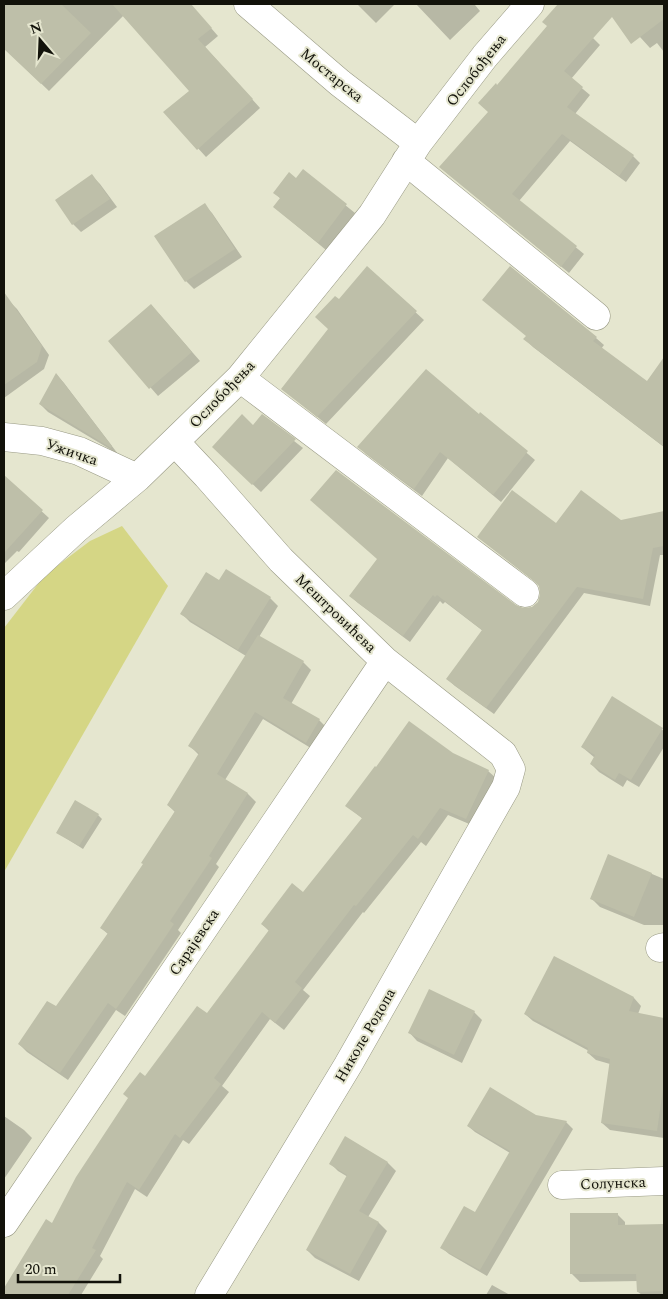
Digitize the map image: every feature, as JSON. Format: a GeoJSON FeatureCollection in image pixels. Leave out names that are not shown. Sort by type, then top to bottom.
{"type":"FeatureCollection","features":[{"type":"Feature","properties":{"kind":"street","name":"Мостарска"},"geometry":{"type":"LineString","coordinates":[[248,4],[340,83],[412,152]]}},
{"type":"Feature","properties":{"kind":"street","name":"Ослобођења"},"geometry":{"type":"LineString","coordinates":[[4,596],[76,529],[137,478],[240,378],[372,215],[412,152],[485,56],[530,4]]}},
{"type":"Feature","properties":{"kind":"street"},"geometry":{"type":"LineString","coordinates":[[412,152],[596,316]]}},
{"type":"Feature","properties":{"kind":"street"},"geometry":{"type":"LineString","coordinates":[[240,378],[525,593]]}},
{"type":"Feature","properties":{"kind":"street","name":"Ужичка"},"geometry":{"type":"LineString","coordinates":[[4,437],[42,440],[79,451],[137,478]]}},
{"type":"Feature","properties":{"kind":"street","name":"Мештровићева"},"geometry":{"type":"LineString","coordinates":[[175,442],[281,560],[386,661],[503,754],[511,768]]}},
{"type":"Feature","properties":{"kind":"street","name":"Сарајевска"},"geometry":{"type":"LineString","coordinates":[[4,1223],[386,661]]}},
{"type":"Feature","properties":{"kind":"street","name":"Николе Родопа"},"geometry":{"type":"LineString","coordinates":[[209,1295],[348,1065],[506,787],[511,768]]}},
{"type":"Feature","properties":{"kind":"street","name":"Солунска"},"geometry":{"type":"LineString","coordinates":[[562,1185],[664,1181]]}},
{"type":"Feature","properties":{"kind":"green space"},"geometry":{"type":"Polygon","coordinates":[[[122,526],[168,586],[4,872],[4,628],[45,575],[90,541],[122,526]]]}},
{"type":"Feature","properties":{"kind":"building"},"geometry":{"type":"Polygon","coordinates":[[[4,4],[61,4],[91,33],[41,84],[4,49],[4,4]]]}},
{"type":"Feature","properties":{"kind":"building"},"geometry":{"type":"Polygon","coordinates":[[[112,4],[191,4],[212,28],[198,39],[253,99],[197,150],[163,112],[189,91],[112,4]]]}},
{"type":"Feature","properties":{"kind":"building"},"geometry":{"type":"Polygon","coordinates":[[[558,4],[664,4],[664,19],[631,44],[612,17],[564,71],[583,87],[567,107],[634,155],[619,176],[562,134],[512,194],[577,246],[561,267],[439,167],[488,112],[478,103],[496,83],[497,85],[547,26],[542,22],[558,4]]]}},
{"type":"Feature","properties":{"kind":"building"},"geometry":{"type":"Polygon","coordinates":[[[303,169],[347,204],[318,243],[273,207],[280,198],[273,193],[289,172],[296,178],[303,169]]]}},
{"type":"Feature","properties":{"kind":"building"},"geometry":{"type":"Polygon","coordinates":[[[92,174],[110,199],[72,225],[55,200],[92,174]]]}},
{"type":"Feature","properties":{"kind":"building"},"geometry":{"type":"Polygon","coordinates":[[[205,203],[235,249],[185,282],[154,236],[205,203]]]}},
{"type":"Feature","properties":{"kind":"building"},"geometry":{"type":"Polygon","coordinates":[[[367,266],[417,311],[317,417],[281,389],[328,329],[315,317],[335,296],[339,299],[367,266]]]}},
{"type":"Feature","properties":{"kind":"building"},"geometry":{"type":"Polygon","coordinates":[[[510,266],[597,337],[593,341],[647,381],[664,357],[664,447],[523,339],[526,336],[482,300],[510,266]]]}},
{"type":"Feature","properties":{"kind":"building"},"geometry":{"type":"Polygon","coordinates":[[[4,292],[42,346],[37,362],[4,385],[4,292]]]}},
{"type":"Feature","properties":{"kind":"building"},"geometry":{"type":"Polygon","coordinates":[[[151,304],[192,352],[149,389],[108,341],[151,304]]]}},
{"type":"Feature","properties":{"kind":"building"},"geometry":{"type":"Polygon","coordinates":[[[426,369],[479,414],[480,412],[528,451],[493,495],[440,452],[414,489],[357,447],[426,369]]]}},
{"type":"Feature","properties":{"kind":"building"},"geometry":{"type":"Polygon","coordinates":[[[56,373],[112,446],[111,448],[39,404],[56,373]]]}},
{"type":"Feature","properties":{"kind":"building"},"geometry":{"type":"Polygon","coordinates":[[[242,414],[253,425],[262,414],[296,439],[252,485],[212,447],[242,414]]]}},
{"type":"Feature","properties":{"kind":"building"},"geometry":{"type":"Polygon","coordinates":[[[336,470],[516,605],[523,608],[532,607],[538,602],[539,586],[477,537],[512,490],[556,523],[581,490],[621,520],[664,511],[664,546],[653,548],[643,599],[577,587],[486,708],[446,679],[482,630],[437,595],[435,597],[433,595],[403,636],[349,596],[377,559],[310,500],[336,470]]]}},
{"type":"Feature","properties":{"kind":"building"},"geometry":{"type":"Polygon","coordinates":[[[4,475],[43,510],[4,553],[4,475]]]}},
{"type":"Feature","properties":{"kind":"building"},"geometry":{"type":"Polygon","coordinates":[[[226,569],[271,597],[238,650],[180,614],[206,572],[219,580],[226,569]]]}},
{"type":"Feature","properties":{"kind":"building"},"geometry":{"type":"Polygon","coordinates":[[[258,635],[304,661],[283,698],[320,719],[306,743],[255,712],[217,774],[248,793],[209,856],[212,858],[170,921],[174,924],[140,975],[116,1009],[108,1003],[60,1073],[18,1044],[47,1001],[56,1006],[108,933],[100,928],[143,864],[141,863],[175,811],[167,805],[199,753],[188,746],[258,635]]]}},
{"type":"Feature","properties":{"kind":"building"},"geometry":{"type":"Polygon","coordinates":[[[612,696],[663,728],[631,780],[619,773],[615,780],[590,764],[595,755],[581,747],[612,696]]]}},
{"type":"Feature","properties":{"kind":"building"},"geometry":{"type":"Polygon","coordinates":[[[409,721],[453,753],[489,770],[466,819],[440,808],[418,839],[413,835],[356,906],[354,905],[295,982],[302,988],[275,1023],[262,1012],[214,1078],[221,1084],[180,1138],[175,1134],[139,1190],[127,1182],[92,1248],[96,1250],[68,1295],[4,1295],[4,1288],[46,1219],[52,1223],[76,1177],[128,1098],[123,1094],[140,1072],[145,1076],[197,1006],[207,1013],[269,930],[261,924],[292,883],[303,892],[362,818],[345,806],[409,721]]]}},
{"type":"Feature","properties":{"kind":"building"},"geometry":{"type":"Polygon","coordinates":[[[75,800],[99,814],[79,846],[56,833],[75,800]]]}},
{"type":"Feature","properties":{"kind":"building"},"geometry":{"type":"Polygon","coordinates":[[[608,854],[652,873],[634,917],[590,899],[608,854]]]}},
{"type":"Feature","properties":{"kind":"building"},"geometry":{"type":"Polygon","coordinates":[[[554,956],[634,997],[629,1011],[664,1018],[664,1082],[657,1131],[601,1123],[610,1059],[587,1053],[588,1048],[524,1014],[554,956]]]}},
{"type":"Feature","properties":{"kind":"building"},"geometry":{"type":"Polygon","coordinates":[[[429,989],[475,1011],[454,1055],[408,1033],[429,989]]]}},
{"type":"Feature","properties":{"kind":"building"},"geometry":{"type":"Polygon","coordinates":[[[490,1087],[536,1115],[567,1121],[480,1270],[440,1248],[464,1206],[475,1212],[510,1151],[467,1126],[490,1087]]]}},
{"type":"Feature","properties":{"kind":"building"},"geometry":{"type":"Polygon","coordinates":[[[345,1136],[388,1162],[359,1211],[379,1222],[350,1274],[306,1250],[347,1175],[329,1164],[345,1136]]]}},
{"type":"Feature","properties":{"kind":"building"},"geometry":{"type":"Polygon","coordinates":[[[570,1213],[618,1213],[618,1225],[664,1224],[664,1291],[637,1292],[636,1274],[570,1274],[570,1213]]]}}]}
